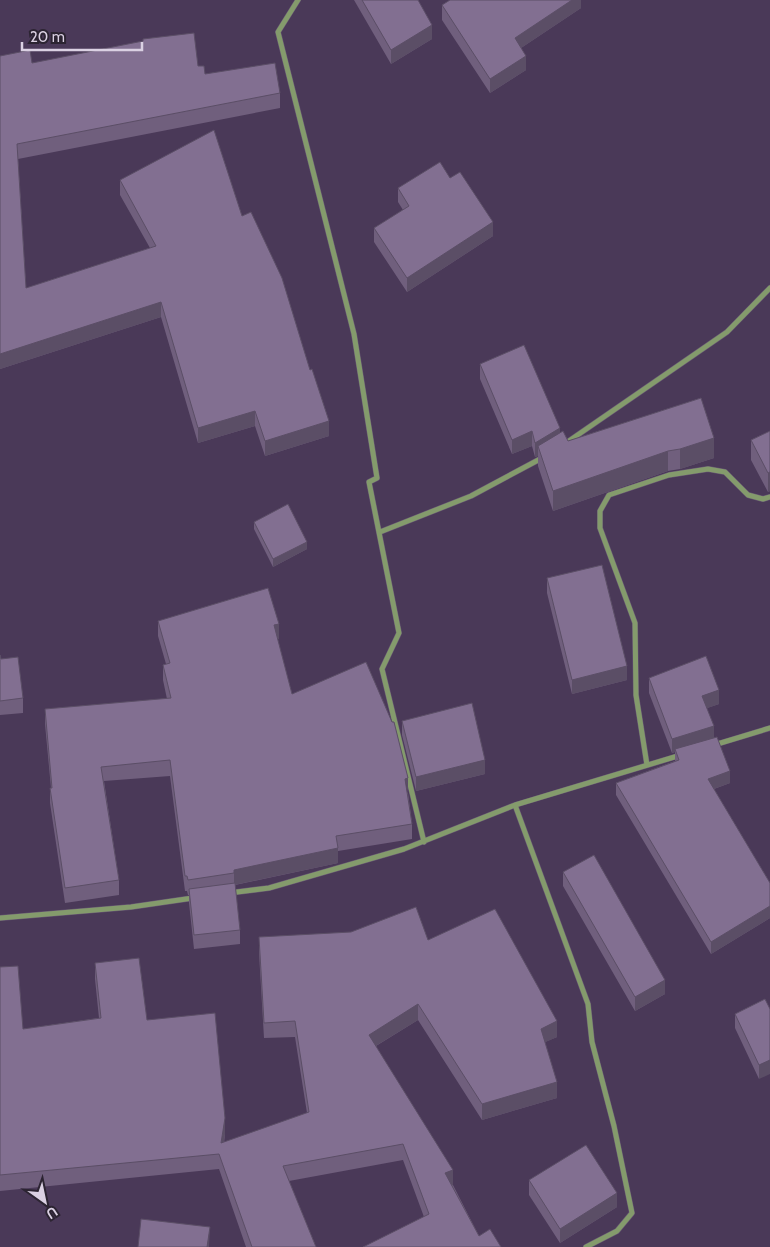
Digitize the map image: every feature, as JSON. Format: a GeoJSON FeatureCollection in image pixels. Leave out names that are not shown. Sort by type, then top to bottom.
{"type":"FeatureCollection","features":[{"type":"Feature","properties":{"kind":"street"},"geometry":{"type":"LineString","coordinates":[[298,0],[278,32],[354,334],[377,478],[369,482],[399,633],[382,669],[424,842]]}},
{"type":"Feature","properties":{"kind":"street"},"geometry":{"type":"LineString","coordinates":[[562,446],[727,332],[770,288]]}},
{"type":"Feature","properties":{"kind":"street"},"geometry":{"type":"LineString","coordinates":[[380,532],[471,496],[547,456]]}},
{"type":"Feature","properties":{"kind":"street"},"geometry":{"type":"LineString","coordinates":[[647,765],[636,695],[635,623],[600,528],[600,511],[609,495],[669,474],[708,469],[725,472],[748,495],[763,499],[770,497]]}},
{"type":"Feature","properties":{"kind":"street"},"geometry":{"type":"LineString","coordinates":[[704,748],[770,728]]}},
{"type":"Feature","properties":{"kind":"street"},"geometry":{"type":"LineString","coordinates":[[220,895],[269,888],[404,849],[515,805],[685,754]]}},
{"type":"Feature","properties":{"kind":"street"},"geometry":{"type":"LineString","coordinates":[[515,805],[588,1004],[592,1042],[614,1126],[632,1213],[617,1231],[586,1247]]}},
{"type":"Feature","properties":{"kind":"street"},"geometry":{"type":"LineString","coordinates":[[0,918],[131,907],[200,897]]}},
{"type":"Feature","properties":{"kind":"building"},"geometry":{"type":"Polygon","coordinates":[[[362,0],[418,0],[432,25],[391,50],[362,0]]]}},
{"type":"Feature","properties":{"kind":"building"},"geometry":{"type":"Polygon","coordinates":[[[450,0],[572,0],[515,38],[526,56],[490,79],[442,5],[450,0]]]}},
{"type":"Feature","properties":{"kind":"building"},"geometry":{"type":"Polygon","coordinates":[[[194,33],[198,66],[204,66],[205,74],[275,63],[280,93],[17,144],[26,288],[156,246],[120,180],[214,130],[242,216],[251,212],[282,278],[310,370],[312,369],[329,421],[265,441],[255,411],[198,428],[161,302],[0,354],[0,56],[30,50],[32,63],[143,41],[143,39],[194,33]]]}},
{"type":"Feature","properties":{"kind":"building"},"geometry":{"type":"Polygon","coordinates":[[[440,162],[450,178],[460,172],[493,222],[407,278],[374,228],[409,206],[398,188],[440,162]]]}},
{"type":"Feature","properties":{"kind":"building"},"geometry":{"type":"Polygon","coordinates":[[[524,345],[560,428],[535,443],[532,431],[512,440],[480,364],[524,345]]]}},
{"type":"Feature","properties":{"kind":"building"},"geometry":{"type":"Polygon","coordinates":[[[701,398],[714,438],[668,451],[553,491],[538,446],[563,431],[568,441],[701,398]]]}},
{"type":"Feature","properties":{"kind":"building"},"geometry":{"type":"Polygon","coordinates":[[[770,431],[770,472],[768,473],[751,440],[770,431]]]}},
{"type":"Feature","properties":{"kind":"building"},"geometry":{"type":"Polygon","coordinates":[[[288,504],[307,542],[273,559],[254,522],[288,504]]]}},
{"type":"Feature","properties":{"kind":"building"},"geometry":{"type":"Polygon","coordinates":[[[602,565],[627,666],[572,680],[547,578],[602,565]]]}},
{"type":"Feature","properties":{"kind":"building"},"geometry":{"type":"Polygon","coordinates":[[[268,588],[279,624],[274,625],[292,694],[366,662],[392,722],[394,722],[408,778],[405,779],[412,824],[336,836],[338,848],[234,870],[234,873],[188,880],[187,876],[185,876],[170,760],[101,767],[119,880],[65,888],[50,788],[52,788],[45,709],[171,698],[163,665],[170,663],[158,621],[268,588]]]}},
{"type":"Feature","properties":{"kind":"building"},"geometry":{"type":"Polygon","coordinates":[[[0,655],[1,659],[18,657],[23,698],[0,701],[0,655]]]}},
{"type":"Feature","properties":{"kind":"building"},"geometry":{"type":"Polygon","coordinates":[[[706,656],[719,690],[702,696],[714,726],[672,739],[649,678],[706,656]]]}},
{"type":"Feature","properties":{"kind":"building"},"geometry":{"type":"Polygon","coordinates":[[[472,703],[485,760],[416,777],[402,721],[472,703]]]}},
{"type":"Feature","properties":{"kind":"building"},"geometry":{"type":"Polygon","coordinates":[[[717,737],[730,771],[708,779],[770,883],[770,906],[711,942],[616,783],[679,760],[675,749],[717,737]]]}},
{"type":"Feature","properties":{"kind":"building"},"geometry":{"type":"Polygon","coordinates":[[[594,855],[665,980],[635,997],[563,872],[594,855]]]}},
{"type":"Feature","properties":{"kind":"building"},"geometry":{"type":"Polygon","coordinates":[[[235,883],[240,930],[194,935],[189,889],[235,883]]]}},
{"type":"Feature","properties":{"kind":"building"},"geometry":{"type":"Polygon","coordinates":[[[416,907],[428,940],[495,909],[557,1021],[541,1029],[557,1082],[482,1104],[418,1004],[369,1035],[453,1170],[445,1173],[479,1236],[490,1229],[501,1247],[363,1247],[429,1214],[403,1144],[283,1166],[316,1247],[252,1247],[219,1154],[0,1175],[0,967],[18,966],[23,1029],[101,1018],[95,963],[139,958],[147,1020],[215,1013],[225,1118],[221,1143],[309,1112],[295,1021],[264,1023],[259,937],[351,932],[416,907]]]}},
{"type":"Feature","properties":{"kind":"building"},"geometry":{"type":"Polygon","coordinates":[[[765,999],[770,1009],[770,1060],[759,1065],[735,1014],[765,999]]]}},
{"type":"Feature","properties":{"kind":"building"},"geometry":{"type":"Polygon","coordinates":[[[586,1145],[617,1193],[560,1229],[529,1180],[586,1145]]]}},
{"type":"Feature","properties":{"kind":"building"},"geometry":{"type":"Polygon","coordinates":[[[141,1219],[210,1227],[207,1247],[138,1247],[141,1219]]]}}]}
